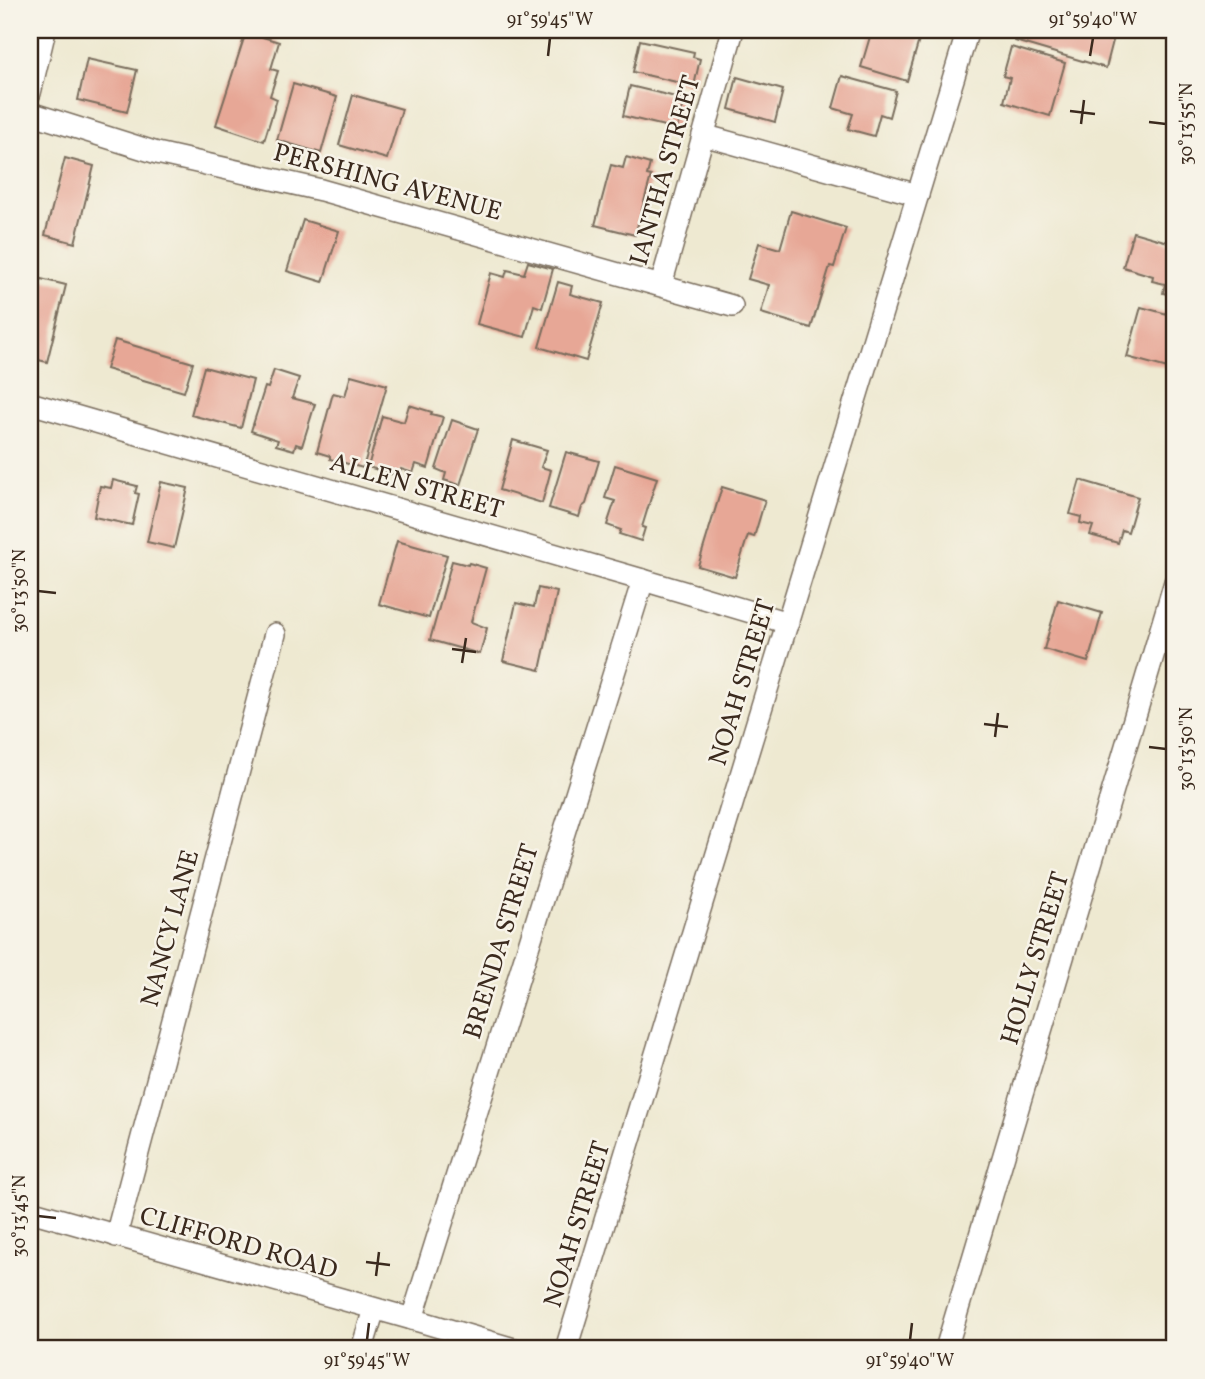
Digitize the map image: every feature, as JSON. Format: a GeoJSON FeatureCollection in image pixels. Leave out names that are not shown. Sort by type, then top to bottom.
{"type":"FeatureCollection","features":[{"type":"Feature","properties":{"kind":"street"},"geometry":{"type":"LineString","coordinates":[[30,92],[45,30]]}},
{"type":"Feature","properties":{"kind":"street","name":"IANTHA STREET"},"geometry":{"type":"LineString","coordinates":[[661,285],[733,30]]}},
{"type":"Feature","properties":{"kind":"street","name":"NOAH STREET"},"geometry":{"type":"LineString","coordinates":[[566,1349],[968,30]]}},
{"type":"Feature","properties":{"kind":"street","name":"PERSHING AVENUE"},"geometry":{"type":"LineString","coordinates":[[30,113],[157,153],[321,190],[732,306]]}},
{"type":"Feature","properties":{"kind":"street"},"geometry":{"type":"LineString","coordinates":[[704,135],[918,195]]}},
{"type":"Feature","properties":{"kind":"street","name":"ALLEN STREET"},"geometry":{"type":"LineString","coordinates":[[30,403],[788,624]]}},
{"type":"Feature","properties":{"kind":"street","name":"BRENDA STREET"},"geometry":{"type":"LineString","coordinates":[[412,1319],[643,580]]}},
{"type":"Feature","properties":{"kind":"street","name":"HOLLY STREET"},"geometry":{"type":"LineString","coordinates":[[946,1349],[1175,582]]}},
{"type":"Feature","properties":{"kind":"street","name":"NANCY LANE"},"geometry":{"type":"LineString","coordinates":[[116,1236],[275,634]]}},
{"type":"Feature","properties":{"kind":"street","name":"CLIFFORD ROAD"},"geometry":{"type":"LineString","coordinates":[[30,1211],[514,1349]]}},
{"type":"Feature","properties":{"kind":"street"},"geometry":{"type":"LineString","coordinates":[[362,1349],[374,1308]]}},
{"type":"Feature","properties":{"kind":"building"},"geometry":{"type":"Polygon","coordinates":[[[872,30],[922,30],[907,81],[861,67],[872,30]]]}},
{"type":"Feature","properties":{"kind":"building"},"geometry":{"type":"Polygon","coordinates":[[[1018,30],[1091,30],[1114,37],[1106,68],[1015,41],[1018,30]]]}},
{"type":"Feature","properties":{"kind":"building"},"geometry":{"type":"Polygon","coordinates":[[[246,32],[279,42],[271,69],[278,71],[270,96],[277,99],[264,141],[216,125],[246,32]]]}},
{"type":"Feature","properties":{"kind":"building"},"geometry":{"type":"Polygon","coordinates":[[[640,40],[694,52],[693,57],[700,59],[694,86],[633,72],[640,40]]]}},
{"type":"Feature","properties":{"kind":"building"},"geometry":{"type":"Polygon","coordinates":[[[1011,47],[1065,63],[1050,116],[1004,102],[1010,78],[1003,76],[1011,47]]]}},
{"type":"Feature","properties":{"kind":"building"},"geometry":{"type":"Polygon","coordinates":[[[87,59],[137,70],[127,112],[78,100],[87,59]]]}},
{"type":"Feature","properties":{"kind":"building"},"geometry":{"type":"Polygon","coordinates":[[[842,76],[896,91],[889,117],[880,114],[874,136],[848,129],[853,114],[833,108],[842,76]]]}},
{"type":"Feature","properties":{"kind":"building"},"geometry":{"type":"Polygon","coordinates":[[[737,77],[783,90],[775,122],[729,109],[737,77]]]}},
{"type":"Feature","properties":{"kind":"building"},"geometry":{"type":"Polygon","coordinates":[[[293,84],[337,97],[321,153],[277,140],[293,84]]]}},
{"type":"Feature","properties":{"kind":"building"},"geometry":{"type":"Polygon","coordinates":[[[630,86],[684,99],[677,129],[623,116],[630,86]]]}},
{"type":"Feature","properties":{"kind":"building"},"geometry":{"type":"Polygon","coordinates":[[[353,95],[402,109],[387,159],[339,145],[353,95]]]}},
{"type":"Feature","properties":{"kind":"building"},"geometry":{"type":"Polygon","coordinates":[[[626,157],[650,164],[647,175],[651,176],[635,235],[595,225],[611,165],[623,168],[626,157]]]}},
{"type":"Feature","properties":{"kind":"building"},"geometry":{"type":"Polygon","coordinates":[[[65,158],[94,166],[75,243],[45,235],[65,158]]]}},
{"type":"Feature","properties":{"kind":"building"},"geometry":{"type":"Polygon","coordinates":[[[791,211],[846,228],[834,267],[830,266],[811,328],[761,313],[769,285],[748,279],[759,243],[780,249],[791,211]]]}},
{"type":"Feature","properties":{"kind":"building"},"geometry":{"type":"Polygon","coordinates":[[[303,220],[339,231],[323,282],[287,271],[303,220]]]}},
{"type":"Feature","properties":{"kind":"building"},"geometry":{"type":"Polygon","coordinates":[[[1133,232],[1175,244],[1175,296],[1163,293],[1165,284],[1152,281],[1153,276],[1123,267],[1133,232]]]}},
{"type":"Feature","properties":{"kind":"building"},"geometry":{"type":"Polygon","coordinates":[[[528,262],[553,269],[542,308],[534,305],[525,337],[477,324],[491,273],[505,277],[507,270],[524,274],[528,262]]]}},
{"type":"Feature","properties":{"kind":"building"},"geometry":{"type":"Polygon","coordinates":[[[37,278],[66,285],[47,362],[30,358],[30,309],[37,278]]]}},
{"type":"Feature","properties":{"kind":"building"},"geometry":{"type":"Polygon","coordinates":[[[558,282],[572,286],[570,294],[603,303],[586,361],[539,347],[558,282]]]}},
{"type":"Feature","properties":{"kind":"building"},"geometry":{"type":"Polygon","coordinates":[[[1141,307],[1175,316],[1175,370],[1127,357],[1141,307]]]}},
{"type":"Feature","properties":{"kind":"building"},"geometry":{"type":"Polygon","coordinates":[[[115,340],[193,363],[184,392],[106,369],[115,340]]]}},
{"type":"Feature","properties":{"kind":"building"},"geometry":{"type":"Polygon","coordinates":[[[204,367],[253,380],[241,428],[191,415],[204,367]]]}},
{"type":"Feature","properties":{"kind":"building"},"geometry":{"type":"Polygon","coordinates":[[[274,370],[299,378],[292,398],[315,404],[302,446],[296,444],[294,450],[276,445],[278,440],[251,431],[265,387],[268,388],[274,370]]]}},
{"type":"Feature","properties":{"kind":"building"},"geometry":{"type":"Polygon","coordinates":[[[351,375],[387,385],[363,468],[330,459],[330,456],[317,452],[333,393],[345,396],[351,375]]]}},
{"type":"Feature","properties":{"kind":"building"},"geometry":{"type":"Polygon","coordinates":[[[409,405],[443,417],[428,468],[416,464],[413,473],[401,469],[399,476],[368,467],[382,416],[404,422],[409,405]]]}},
{"type":"Feature","properties":{"kind":"building"},"geometry":{"type":"Polygon","coordinates":[[[452,420],[478,429],[460,485],[444,480],[446,473],[436,469],[452,420]]]}},
{"type":"Feature","properties":{"kind":"building"},"geometry":{"type":"Polygon","coordinates":[[[513,440],[547,450],[541,467],[551,470],[542,503],[499,490],[513,440]]]}},
{"type":"Feature","properties":{"kind":"building"},"geometry":{"type":"Polygon","coordinates":[[[566,452],[599,461],[586,504],[579,517],[549,508],[566,452]]]}},
{"type":"Feature","properties":{"kind":"building"},"geometry":{"type":"Polygon","coordinates":[[[615,465],[657,478],[642,527],[645,528],[641,541],[619,534],[621,530],[607,525],[615,501],[605,498],[615,465]]]}},
{"type":"Feature","properties":{"kind":"building"},"geometry":{"type":"Polygon","coordinates":[[[113,480],[137,486],[135,493],[139,494],[132,525],[94,517],[100,486],[111,488],[113,480]]]}},
{"type":"Feature","properties":{"kind":"building"},"geometry":{"type":"Polygon","coordinates":[[[1080,480],[1138,497],[1128,532],[1122,530],[1118,543],[1090,535],[1093,526],[1080,523],[1081,517],[1070,514],[1080,480]]]}},
{"type":"Feature","properties":{"kind":"building"},"geometry":{"type":"Polygon","coordinates":[[[161,482],[188,488],[174,548],[147,542],[161,482]]]}},
{"type":"Feature","properties":{"kind":"building"},"geometry":{"type":"Polygon","coordinates":[[[722,487],[765,500],[754,537],[748,535],[735,577],[698,566],[722,487]]]}},
{"type":"Feature","properties":{"kind":"building"},"geometry":{"type":"Polygon","coordinates":[[[397,541],[447,555],[429,618],[379,604],[397,541]]]}},
{"type":"Feature","properties":{"kind":"building"},"geometry":{"type":"Polygon","coordinates":[[[452,561],[486,568],[471,622],[487,628],[480,654],[430,640],[452,561]]]}},
{"type":"Feature","properties":{"kind":"building"},"geometry":{"type":"Polygon","coordinates":[[[538,588],[557,592],[540,670],[503,661],[516,603],[534,607],[538,588]]]}},
{"type":"Feature","properties":{"kind":"building"},"geometry":{"type":"Polygon","coordinates":[[[1058,600],[1102,613],[1088,662],[1044,649],[1058,600]]]}}]}
